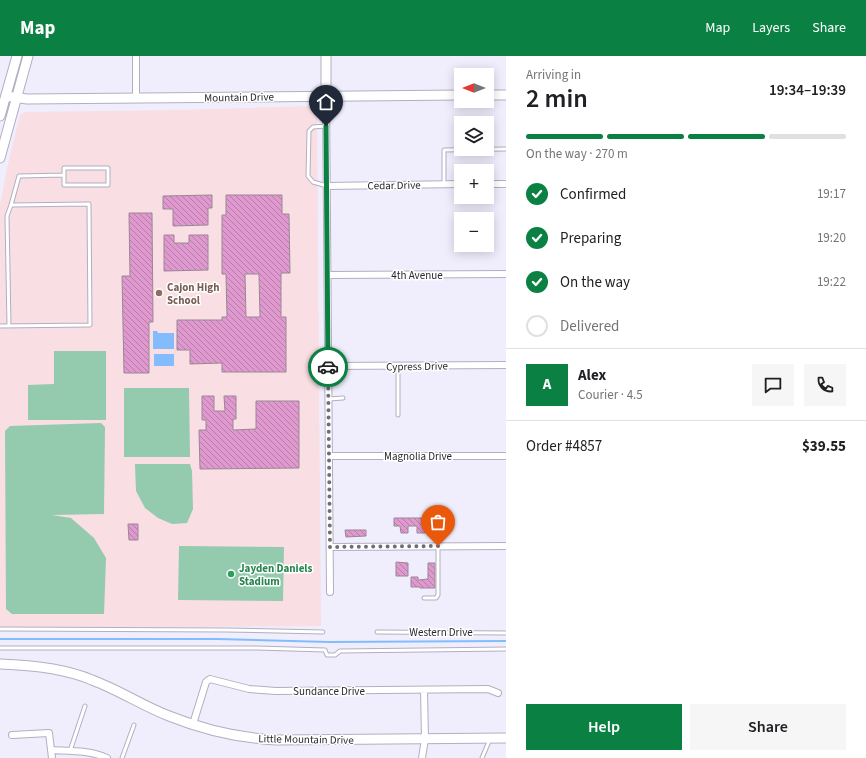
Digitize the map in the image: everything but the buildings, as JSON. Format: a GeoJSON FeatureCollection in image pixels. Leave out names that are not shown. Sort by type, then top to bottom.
{"type":"FeatureCollection","features":[{"type":"Feature","properties":{"kind":"main road"},"geometry":{"type":"LineString","coordinates":[[0,116],[3,96],[18,56]]}},
{"type":"Feature","properties":{"kind":"main road"},"geometry":{"type":"LineString","coordinates":[[0,158],[28,56]]}},
{"type":"Feature","properties":{"kind":"main road"},"geometry":{"type":"LineString","coordinates":[[326,56],[326,96]]}},
{"type":"Feature","properties":{"kind":"main road","name":"Mountain Drive"},"geometry":{"type":"LineString","coordinates":[[3,96],[17,98],[136,98],[454,95]]}},
{"type":"Feature","properties":{"kind":"main road"},"geometry":{"type":"LineString","coordinates":[[494,95],[506,95]]}},
{"type":"Feature","properties":{"kind":"main road","name":"Little Mountain Drive"},"geometry":{"type":"LineString","coordinates":[[0,664],[27,665],[67,672],[92,680],[169,716],[192,724],[241,737],[276,740],[506,738]]}},
{"type":"Feature","properties":{"kind":"street"},"geometry":{"type":"LineString","coordinates":[[136,56],[136,98]]}},
{"type":"Feature","properties":{"kind":"street"},"geometry":{"type":"LineString","coordinates":[[326,96],[330,592]]}},
{"type":"Feature","properties":{"kind":"street","name":"Cedar Drive"},"geometry":{"type":"LineString","coordinates":[[327,186],[454,184]]}},
{"type":"Feature","properties":{"kind":"street"},"geometry":{"type":"LineString","coordinates":[[494,184],[506,184]]}},
{"type":"Feature","properties":{"kind":"street","name":"4th Avenue"},"geometry":{"type":"LineString","coordinates":[[328,275],[506,274]]}},
{"type":"Feature","properties":{"kind":"street","name":"Cypress Drive"},"geometry":{"type":"LineString","coordinates":[[328,366],[506,365]]}},
{"type":"Feature","properties":{"kind":"street","name":"Magnolia Drive"},"geometry":{"type":"LineString","coordinates":[[329,456],[506,456]]}},
{"type":"Feature","properties":{"kind":"street"},"geometry":{"type":"LineString","coordinates":[[330,547],[506,546]]}},
{"type":"Feature","properties":{"kind":"street","name":"Sundance Drive"},"geometry":{"type":"LineString","coordinates":[[192,724],[206,682],[210,679],[215,679],[249,689],[276,691],[488,689],[498,693]]}},
{"type":"Feature","properties":{"kind":"street"},"geometry":{"type":"LineString","coordinates":[[422,758],[425,739],[424,690]]}},
{"type":"Feature","properties":{"kind":"street"},"geometry":{"type":"LineString","coordinates":[[12,735],[49,733],[52,758]]}},
{"type":"Feature","properties":{"kind":"street"},"geometry":{"type":"LineString","coordinates":[[51,750],[100,755],[107,758]]}},
{"type":"Feature","properties":{"kind":"lane"},"geometry":{"type":"LineString","coordinates":[[326,126],[313,127],[309,131],[308,176],[312,182],[327,186]]}},
{"type":"Feature","properties":{"kind":"lane"},"geometry":{"type":"LineString","coordinates":[[444,184],[444,150],[506,149]]}},
{"type":"Feature","properties":{"kind":"lane"},"geometry":{"type":"LineString","coordinates":[[64,168],[108,168],[108,185],[64,185],[64,175],[64,168]]}},
{"type":"Feature","properties":{"kind":"lane"},"geometry":{"type":"LineString","coordinates":[[9,326],[7,216],[19,176],[64,175]]}},
{"type":"Feature","properties":{"kind":"lane"},"geometry":{"type":"LineString","coordinates":[[0,326],[90,325],[89,204],[11,205]]}},
{"type":"Feature","properties":{"kind":"lane"},"geometry":{"type":"LineString","coordinates":[[398,366],[398,414]]}},
{"type":"Feature","properties":{"kind":"lane"},"geometry":{"type":"LineString","coordinates":[[329,399],[343,398]]}},
{"type":"Feature","properties":{"kind":"lane"},"geometry":{"type":"LineString","coordinates":[[424,598],[436,598],[438,595],[438,546]]}},
{"type":"Feature","properties":{"kind":"lane"},"geometry":{"type":"LineString","coordinates":[[0,629],[323,632]]}},
{"type":"Feature","properties":{"kind":"lane","name":"Western Drive"},"geometry":{"type":"LineString","coordinates":[[377,632],[506,633]]}},
{"type":"Feature","properties":{"kind":"lane"},"geometry":{"type":"LineString","coordinates":[[0,648],[257,648],[325,650],[328,655],[335,655],[340,651],[506,649]]}},
{"type":"Feature","properties":{"kind":"lane"},"geometry":{"type":"LineString","coordinates":[[70,751],[85,706]]}},
{"type":"Feature","properties":{"kind":"lane"},"geometry":{"type":"LineString","coordinates":[[122,758],[134,725]]}},
{"type":"Feature","properties":{"kind":"lane"},"geometry":{"type":"LineString","coordinates":[[482,758],[491,738]]}},
{"type":"Feature","properties":{"kind":"shaded area","name":"Cajon High School"},"geometry":{"type":"Polygon","coordinates":[[[313,106],[317,112],[321,626],[0,628],[0,205],[20,115],[25,112],[313,106]]]}},
{"type":"Feature","properties":{"kind":"green space"},"geometry":{"type":"Polygon","coordinates":[[[54,351],[106,351],[106,420],[28,420],[28,385],[54,384],[54,351]]]}},
{"type":"Feature","properties":{"kind":"green space"},"geometry":{"type":"Polygon","coordinates":[[[124,388],[189,388],[190,457],[124,457],[124,388]]]}},
{"type":"Feature","properties":{"kind":"green space"},"geometry":{"type":"Polygon","coordinates":[[[101,423],[105,427],[104,514],[52,515],[71,518],[94,538],[106,558],[104,614],[12,614],[6,609],[5,431],[10,426],[101,423]]]}},
{"type":"Feature","properties":{"kind":"green space"},"geometry":{"type":"Polygon","coordinates":[[[135,464],[190,464],[192,471],[193,509],[187,523],[172,524],[158,518],[145,508],[136,491],[135,464]]]}},
{"type":"Feature","properties":{"kind":"green space","name":"Jayden Daniels Stadium"},"geometry":{"type":"Polygon","coordinates":[[[179,546],[284,547],[283,601],[178,600],[179,546]]]}},
{"type":"Feature","properties":{"kind":"water"},"geometry":{"type":"Polygon","coordinates":[[[153,331],[157,331],[158,333],[174,333],[174,349],[153,349],[153,331]]]}},
{"type":"Feature","properties":{"kind":"water"},"geometry":{"type":"Polygon","coordinates":[[[154,354],[174,354],[174,366],[154,366],[154,354]]]}},
{"type":"Feature","properties":{"kind":"waterway"},"geometry":{"type":"LineString","coordinates":[[0,639],[218,639],[329,642],[506,641]]}},
{"type":"Feature","properties":{"kind":"way so far"},"geometry":{"type":"LineString","coordinates":[[328,367],[330,547],[438,546]]}},
{"type":"Feature","properties":{"kind":"place","name":"Cajon High School"},"geometry":{"type":"Point","coordinates":[159,293]}},
{"type":"Feature","properties":{"kind":"place","name":"Jayden Daniels Stadium"},"geometry":{"type":"Point","coordinates":[231,574]}},
{"type":"Feature","properties":{"kind":"route"},"geometry":{"type":"LineString","coordinates":[[326,126],[328,367]]}}]}
